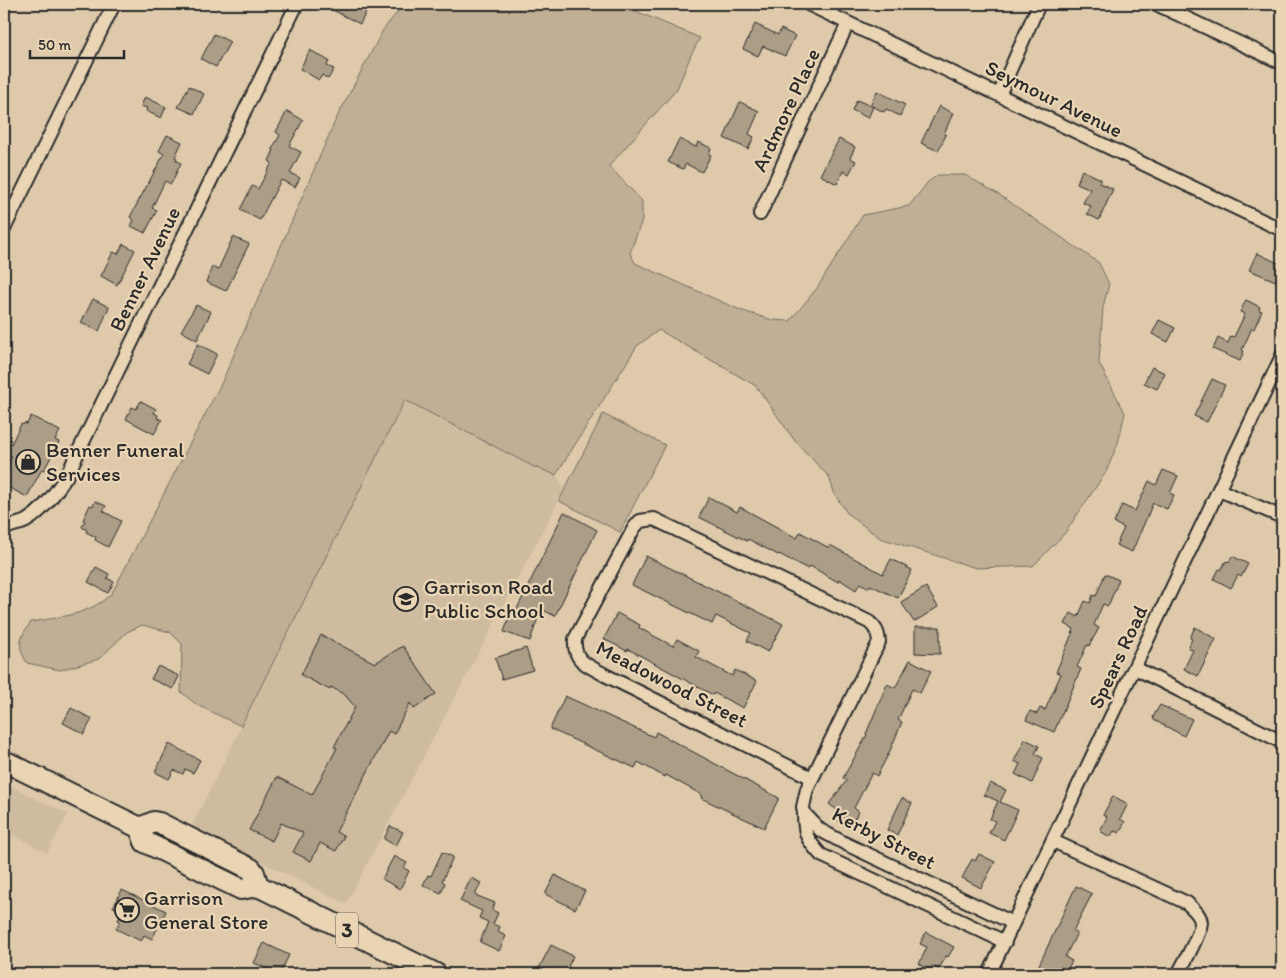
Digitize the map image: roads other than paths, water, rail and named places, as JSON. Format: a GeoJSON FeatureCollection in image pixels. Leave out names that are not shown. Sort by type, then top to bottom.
{"type":"FeatureCollection","features":[{"type":"Feature","properties":{"kind":"main road","name":"3"},"geometry":{"type":"LineString","coordinates":[[4,761],[140,828],[154,822],[174,831],[251,869],[258,886],[436,974]]}},
{"type":"Feature","properties":{"kind":"street"},"geometry":{"type":"LineString","coordinates":[[4,229],[114,4]]}},
{"type":"Feature","properties":{"kind":"street","name":"Benner Avenue"},"geometry":{"type":"LineString","coordinates":[[4,530],[7,527],[22,523],[35,515],[66,477],[297,4]]}},
{"type":"Feature","properties":{"kind":"street","name":"Seymour Avenue"},"geometry":{"type":"LineString","coordinates":[[808,4],[1282,230]]}},
{"type":"Feature","properties":{"kind":"street"},"geometry":{"type":"LineString","coordinates":[[999,95],[1039,4]]}},
{"type":"Feature","properties":{"kind":"street"},"geometry":{"type":"LineString","coordinates":[[1156,4],[1282,63]]}},
{"type":"Feature","properties":{"kind":"street","name":"Ardmore Place"},"geometry":{"type":"LineString","coordinates":[[760,214],[848,23]]}},
{"type":"Feature","properties":{"kind":"street","name":"Spears Road"},"geometry":{"type":"LineString","coordinates":[[989,974],[1282,356]]}},
{"type":"Feature","properties":{"kind":"street"},"geometry":{"type":"LineString","coordinates":[[1219,490],[1282,517]]}},
{"type":"Feature","properties":{"kind":"street","name":"Meadowood Street"},"geometry":{"type":"LineString","coordinates":[[654,519],[876,627],[879,642],[812,778],[605,674],[576,655],[574,648],[575,639],[634,528],[640,521],[654,519]]}},
{"type":"Feature","properties":{"kind":"street"},"geometry":{"type":"LineString","coordinates":[[1135,668],[1282,742]]}},
{"type":"Feature","properties":{"kind":"street"},"geometry":{"type":"LineString","coordinates":[[804,813],[804,798],[812,778]]}},
{"type":"Feature","properties":{"kind":"street","name":"Kerby Street"},"geometry":{"type":"LineString","coordinates":[[804,813],[820,830],[846,844],[1014,923]]}},
{"type":"Feature","properties":{"kind":"street","name":"Kerby Street"},"geometry":{"type":"LineString","coordinates":[[804,813],[804,830],[810,843],[821,855],[1005,942]]}},
{"type":"Feature","properties":{"kind":"street"},"geometry":{"type":"LineString","coordinates":[[1052,841],[1187,904],[1197,912],[1201,921],[1200,930],[1178,974]]}},
{"type":"Feature","properties":{"kind":"place","name":"Benner Funeral Services"},"geometry":{"type":"Point","coordinates":[28,462]}},
{"type":"Feature","properties":{"kind":"place","name":"Garrison Road Public School"},"geometry":{"type":"Point","coordinates":[406,599]}},
{"type":"Feature","properties":{"kind":"place","name":"Garrison General Store"},"geometry":{"type":"Point","coordinates":[127,910]}}]}
